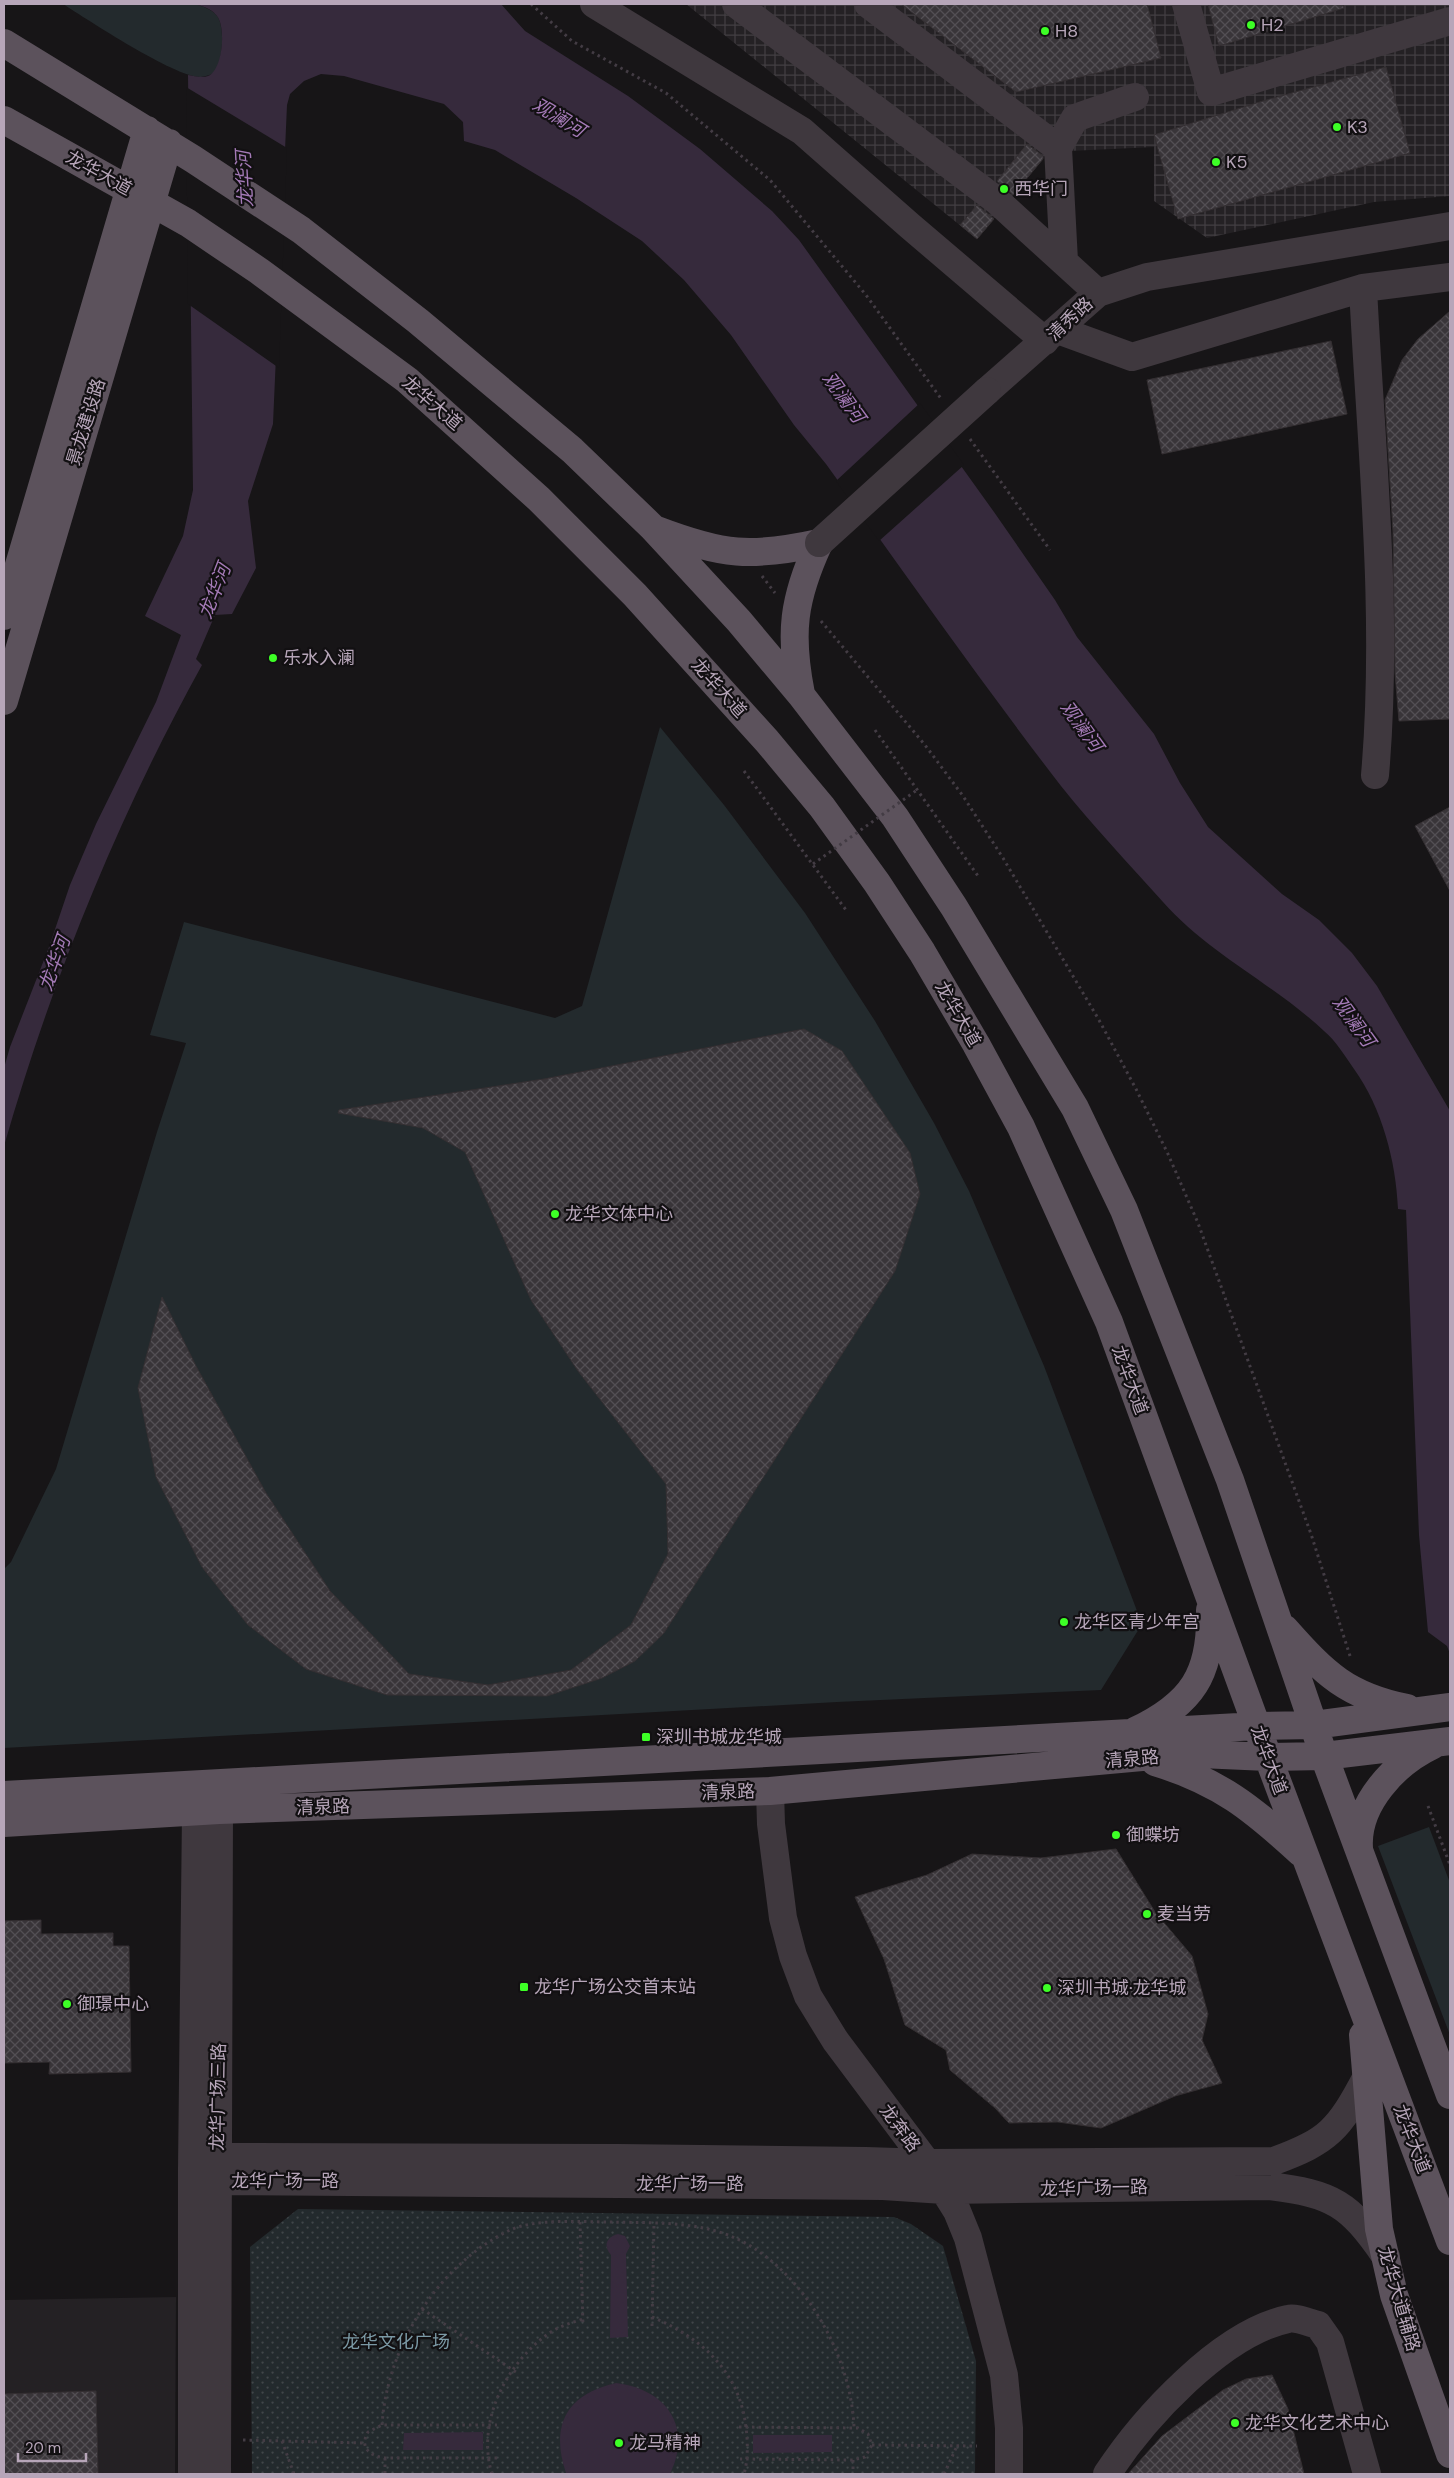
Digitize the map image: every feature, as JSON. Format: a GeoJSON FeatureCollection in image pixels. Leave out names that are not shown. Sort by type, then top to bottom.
{"type":"FeatureCollection","features":[{"type":"Feature","properties":{"kind":"main road"},"geometry":{"type":"LineString","coordinates":[[4,43],[194,159],[301,230],[358,272],[572,450],[654,528],[739,621],[801,695],[900,825],[954,907],[1075,1108],[1124,1210],[1161,1300],[1230,1480],[1359,1855],[1450,2095]]}},
{"type":"Feature","properties":{"kind":"main road","name":"龙华大道"},"geometry":{"type":"LineString","coordinates":[[4,120],[188,223],[259,271],[407,380],[539,499],[635,595],[767,741],[822,807],[877,883],[922,952],[976,1044],[1021,1128],[1069,1230],[1109,1322],[1268,1757],[1450,2241]]}},
{"type":"Feature","properties":{"kind":"main road","name":"景龙建设路"},"geometry":{"type":"LineString","coordinates":[[4,616],[158,137]]}},
{"type":"Feature","properties":{"kind":"main road","name":"景龙建设路"},"geometry":{"type":"LineString","coordinates":[[4,701],[140,196]]}},
{"type":"Feature","properties":{"kind":"main road"},"geometry":{"type":"LineString","coordinates":[[654,528],[708,548],[730,552],[755,554],[819,543]]}},
{"type":"Feature","properties":{"kind":"main road"},"geometry":{"type":"LineString","coordinates":[[801,695],[793,645],[794,622],[803,580],[819,543]]}},
{"type":"Feature","properties":{"kind":"main road"},"geometry":{"type":"LineString","coordinates":[[1127,1734],[1160,1719],[1178,1706],[1194,1688],[1206,1659],[1210,1630],[1210,1596]]}},
{"type":"Feature","properties":{"kind":"main road"},"geometry":{"type":"LineString","coordinates":[[1278,1621],[1323,1669],[1345,1686],[1378,1702],[1438,1709]]}},
{"type":"Feature","properties":{"kind":"main road","name":"清泉路"},"geometry":{"type":"LineString","coordinates":[[4,1796],[1257,1726],[1314,1725],[1438,1709]]}},
{"type":"Feature","properties":{"kind":"main road"},"geometry":{"type":"LineString","coordinates":[[1359,1855],[1358,1834],[1362,1820],[1378,1791],[1389,1778],[1423,1750],[1443,1742]]}},
{"type":"Feature","properties":{"kind":"main road","name":"清泉路"},"geometry":{"type":"LineString","coordinates":[[4,1823],[208,1811],[770,1791],[1142,1758],[1200,1754],[1268,1757],[1324,1756],[1443,1742]]}},
{"type":"Feature","properties":{"kind":"main road"},"geometry":{"type":"LineString","coordinates":[[1142,1758],[1182,1770],[1240,1800],[1306,1858]]}},
{"type":"Feature","properties":{"kind":"main road","name":"龙华大道辅路"},"geometry":{"type":"LineString","coordinates":[[1362,2006],[1379,2229],[1394,2294],[1450,2454]]}},
{"type":"Feature","properties":{"kind":"street"},"geometry":{"type":"LineString","coordinates":[[594,4],[802,131],[910,226],[1052,336],[1132,357],[1363,288],[1450,277]]}},
{"type":"Feature","properties":{"kind":"street"},"geometry":{"type":"LineString","coordinates":[[736,4],[996,200],[1098,293]]}},
{"type":"Feature","properties":{"kind":"street"},"geometry":{"type":"LineString","coordinates":[[868,4],[1058,148]]}},
{"type":"Feature","properties":{"kind":"street"},"geometry":{"type":"LineString","coordinates":[[1186,4],[1211,92],[1450,21]]}},
{"type":"Feature","properties":{"kind":"street"},"geometry":{"type":"LineString","coordinates":[[1064,261],[1058,148],[1075,118],[1135,97]]}},
{"type":"Feature","properties":{"kind":"street","name":"清秀路"},"geometry":{"type":"LineString","coordinates":[[819,543],[1098,293],[1147,277],[1450,226]]}},
{"type":"Feature","properties":{"kind":"street"},"geometry":{"type":"LineString","coordinates":[[1363,288],[1378,573],[1380,722],[1375,775]]}},
{"type":"Feature","properties":{"kind":"street","name":"龙奔路"},"geometry":{"type":"LineString","coordinates":[[770,1791],[771,1824],[783,1918],[793,1956],[808,1996],[835,2040],[927,2164],[957,2211],[968,2238],[999,2353],[1007,2400],[1009,2474]]}},
{"type":"Feature","properties":{"kind":"street","name":"龙华广场三路"},"geometry":{"type":"LineString","coordinates":[[192,2474],[192,2169],[208,1811]]}},
{"type":"Feature","properties":{"kind":"street","name":"龙华广场三路"},"geometry":{"type":"LineString","coordinates":[[208,1811],[217,2169],[217,2474]]}},
{"type":"Feature","properties":{"kind":"street","name":"龙华广场一路"},"geometry":{"type":"LineString","coordinates":[[217,2169],[619,2158],[866,2161],[927,2164],[1274,2161],[1303,2150],[1330,2133],[1348,2112],[1366,2078]]}},
{"type":"Feature","properties":{"kind":"street","name":"龙华广场一路"},"geometry":{"type":"LineString","coordinates":[[192,2169],[883,2186],[944,2190],[1239,2185],[1302,2190],[1327,2197],[1349,2212],[1367,2230],[1386,2257]]}},
{"type":"Feature","properties":{"kind":"street"},"geometry":{"type":"LineString","coordinates":[[1107,2474],[1126,2445],[1185,2382],[1212,2358],[1254,2332],[1289,2318],[1318,2325],[1330,2342],[1367,2474]]}},
{"type":"Feature","properties":{"kind":"path"},"geometry":{"type":"LineString","coordinates":[[530,4],[572,41],[666,92],[770,180],[866,295],[947,407]]}},
{"type":"Feature","properties":{"kind":"path"},"geometry":{"type":"LineString","coordinates":[[964,431],[1050,550]]}},
{"type":"Feature","properties":{"kind":"path"},"geometry":{"type":"LineString","coordinates":[[758,572],[776,595]]}},
{"type":"Feature","properties":{"kind":"path"},"geometry":{"type":"LineString","coordinates":[[818,616],[925,745],[962,796],[1003,858],[1136,1089],[1168,1154],[1198,1223],[1311,1534],[1349,1650],[1350,1667]]}},
{"type":"Feature","properties":{"kind":"path"},"geometry":{"type":"LineString","coordinates":[[875,730],[978,876]]}},
{"type":"Feature","properties":{"kind":"path"},"geometry":{"type":"LineString","coordinates":[[744,771],[846,910]]}},
{"type":"Feature","properties":{"kind":"path"},"geometry":{"type":"LineString","coordinates":[[813,864],[917,790]]}},
{"type":"Feature","properties":{"kind":"path"},"geometry":{"type":"LineString","coordinates":[[1428,1806],[1450,1865]]}},
{"type":"Feature","properties":{"kind":"path"},"geometry":{"type":"LineString","coordinates":[[580,2222],[583,2326]]}},
{"type":"Feature","properties":{"kind":"path"},"geometry":{"type":"LineString","coordinates":[[382,2425],[386,2392],[392,2371],[411,2326],[422,2309],[460,2266],[485,2244],[510,2230],[533,2224],[580,2222],[701,2227],[728,2235],[752,2246],[791,2280],[828,2331],[850,2387],[854,2427]]}},
{"type":"Feature","properties":{"kind":"path"},"geometry":{"type":"LineString","coordinates":[[652,2326],[654,2224]]}},
{"type":"Feature","properties":{"kind":"path"},"geometry":{"type":"LineString","coordinates":[[422,2309],[516,2372]]}},
{"type":"Feature","properties":{"kind":"path"},"geometry":{"type":"LineString","coordinates":[[652,2317],[694,2339],[712,2355],[734,2386],[741,2402],[746,2427],[744,2474]]}},
{"type":"Feature","properties":{"kind":"path"},"geometry":{"type":"LineString","coordinates":[[492,2474],[488,2458],[490,2425],[497,2399],[511,2369],[550,2333],[583,2319]]}},
{"type":"Feature","properties":{"kind":"path"},"geometry":{"type":"LineString","coordinates":[[497,2425],[382,2425],[368,2432],[364,2443],[370,2455],[385,2458],[497,2458]]}},
{"type":"Feature","properties":{"kind":"path"},"geometry":{"type":"LineString","coordinates":[[739,2427],[854,2427],[868,2434],[872,2445],[869,2454],[853,2460],[740,2459]]}},
{"type":"Feature","properties":{"kind":"path"},"geometry":{"type":"LineString","coordinates":[[243,2440],[364,2443]]}},
{"type":"Feature","properties":{"kind":"path"},"geometry":{"type":"LineString","coordinates":[[282,2441],[294,2474]]}},
{"type":"Feature","properties":{"kind":"path"},"geometry":{"type":"LineString","coordinates":[[872,2445],[977,2446]]}},
{"type":"Feature","properties":{"kind":"path"},"geometry":{"type":"LineString","coordinates":[[944,2474],[957,2446]]}},
{"type":"Feature","properties":{"kind":"path"},"geometry":{"type":"LineString","coordinates":[[385,2458],[385,2474]]}},
{"type":"Feature","properties":{"kind":"path"},"geometry":{"type":"LineString","coordinates":[[853,2460],[853,2474]]}},
{"type":"Feature","properties":{"kind":"shaded area"},"geometry":{"type":"Polygon","coordinates":[[[686,4],[1450,4],[1450,196],[1374,202],[1207,238],[1154,201],[1154,147],[1048,152],[977,239],[686,4]]]}},
{"type":"Feature","properties":{"kind":"shaded area"},"geometry":{"type":"Polygon","coordinates":[[[176,2297],[175,2474],[4,2474],[4,2300],[176,2297]]]}},
{"type":"Feature","properties":{"kind":"green space"},"geometry":{"type":"Polygon","coordinates":[[[63,4],[194,4],[203,7],[215,14],[220,21],[222,35],[218,66],[209,75],[201,77],[189,75],[153,59],[63,4]]]}},
{"type":"Feature","properties":{"kind":"green space","name":"龙华文体中心"},"geometry":{"type":"Polygon","coordinates":[[[660,727],[724,805],[805,913],[875,1021],[934,1123],[969,1191],[1044,1366],[1142,1624],[1101,1690],[837,1702],[4,1748],[4,1569],[11,1562],[56,1469],[157,1132],[186,1043],[150,1035],[184,922],[555,1018],[582,1006],[660,727]]]}},
{"type":"Feature","properties":{"kind":"green space"},"geometry":{"type":"Polygon","coordinates":[[[1429,1827],[1450,1883],[1450,2035],[1378,1846],[1429,1827]]]}},
{"type":"Feature","properties":{"kind":"green space","name":"龙华文化广场"},"geometry":{"type":"Polygon","coordinates":[[[298,2209],[894,2217],[911,2224],[943,2246],[976,2361],[975,2474],[252,2474],[250,2247],[298,2209]]]}},
{"type":"Feature","properties":{"kind":"water"},"geometry":{"type":"Polygon","coordinates":[[[193,4],[501,4],[525,31],[628,96],[700,149],[772,211],[799,240],[994,512],[1055,600],[1077,637],[1154,734],[1180,783],[1208,827],[1282,894],[1319,920],[1352,953],[1377,986],[1450,1111],[1450,1654],[1447,1646],[1428,1632],[1419,1535],[1406,1210],[1398,1209],[1391,1154],[1380,1118],[1364,1084],[1340,1049],[1324,1031],[1305,1014],[1221,953],[1181,921],[1086,816],[1001,707],[826,464],[794,425],[731,335],[684,280],[642,241],[576,198],[495,150],[464,141],[463,122],[444,104],[344,76],[321,74],[304,81],[290,94],[287,105],[273,424],[248,501],[256,568],[232,614],[215,615],[196,659],[202,665],[171,722],[115,840],[43,1022],[4,1146],[4,1068],[10,1047],[49,947],[70,885],[96,824],[156,702],[181,635],[145,616],[183,536],[193,490],[188,75],[206,77],[213,72],[217,66],[222,48],[222,29],[215,13],[193,4]]]}},
{"type":"Feature","properties":{"kind":"water"},"geometry":{"type":"Polygon","coordinates":[[[618,2234],[625,2236],[630,2246],[626,2254],[628,2337],[610,2338],[611,2255],[607,2248],[607,2242],[611,2237],[618,2234]]]}},
{"type":"Feature","properties":{"kind":"water"},"geometry":{"type":"Polygon","coordinates":[[[616,2383],[649,2393],[661,2402],[670,2413],[676,2426],[678,2440],[676,2457],[670,2474],[566,2473],[560,2441],[566,2414],[585,2395],[616,2383]]]}},
{"type":"Feature","properties":{"kind":"water"},"geometry":{"type":"Polygon","coordinates":[[[483,2432],[483,2450],[403,2450],[404,2433],[483,2432]]]}},
{"type":"Feature","properties":{"kind":"water"},"geometry":{"type":"Polygon","coordinates":[[[753,2435],[832,2435],[832,2452],[753,2453],[753,2435]]]}},
{"type":"Feature","properties":{"kind":"pier"},"geometry":{"type":"Polygon","coordinates":[[[186,87],[287,148],[279,368],[188,304],[186,87]]]}},
{"type":"Feature","properties":{"kind":"pier"},"geometry":{"type":"Polygon","coordinates":[[[920,403],[964,465],[879,541],[836,481],[920,403]]]}},
{"type":"Feature","properties":{"kind":"building","name":"H8"},"geometry":{"type":"Polygon","coordinates":[[[901,4],[1147,4],[1161,58],[1016,92],[901,4]]]}},
{"type":"Feature","properties":{"kind":"building","name":"H2"},"geometry":{"type":"Polygon","coordinates":[[[1208,4],[1343,4],[1344,8],[1219,46],[1208,4]]]}},
{"type":"Feature","properties":{"kind":"building"},"geometry":{"type":"Polygon","coordinates":[[[1386,67],[1410,153],[1178,219],[1154,135],[1263,101],[1386,67]]]}},
{"type":"Feature","properties":{"kind":"building"},"geometry":{"type":"Polygon","coordinates":[[[1027,144],[1043,156],[1043,159],[1013,195],[997,181],[1027,144]]]}},
{"type":"Feature","properties":{"kind":"building"},"geometry":{"type":"Polygon","coordinates":[[[977,205],[994,219],[977,239],[960,225],[977,205]]]}},
{"type":"Feature","properties":{"kind":"building"},"geometry":{"type":"Polygon","coordinates":[[[1450,311],[1450,719],[1399,721],[1395,673],[1393,531],[1385,400],[1402,360],[1418,339],[1450,311]]]}},
{"type":"Feature","properties":{"kind":"building"},"geometry":{"type":"Polygon","coordinates":[[[1331,341],[1347,414],[1162,454],[1147,380],[1331,341]]]}},
{"type":"Feature","properties":{"kind":"building"},"geometry":{"type":"Polygon","coordinates":[[[1450,807],[1450,891],[1415,826],[1450,807]]]}},
{"type":"Feature","properties":{"kind":"building"},"geometry":{"type":"Polygon","coordinates":[[[804,1029],[842,1051],[910,1153],[920,1194],[895,1271],[664,1633],[635,1661],[602,1678],[547,1696],[387,1695],[306,1669],[248,1625],[202,1567],[156,1477],[138,1388],[162,1297],[196,1366],[266,1493],[330,1591],[409,1674],[488,1685],[571,1670],[631,1625],[668,1554],[666,1484],[578,1371],[531,1300],[465,1152],[423,1128],[338,1113],[339,1110],[544,1079],[804,1029]]]}},
{"type":"Feature","properties":{"kind":"building","name":"深圳书城·龙华城"},"geometry":{"type":"Polygon","coordinates":[[[1116,1849],[1155,1912],[1192,1956],[1208,2014],[1202,2040],[1222,2083],[1175,2096],[1101,2128],[1058,2122],[1009,2123],[995,2108],[950,2070],[946,2050],[905,2025],[884,1959],[855,1897],[927,1875],[972,1854],[1041,1858],[1116,1849]]]}},
{"type":"Feature","properties":{"kind":"building","name":"御璟中心"},"geometry":{"type":"Polygon","coordinates":[[[41,1920],[41,1934],[113,1933],[113,1946],[129,1946],[131,2072],[49,2074],[50,2062],[4,2063],[4,1921],[41,1920]]]}},
{"type":"Feature","properties":{"kind":"building","name":"龙华文化艺术中心"},"geometry":{"type":"Polygon","coordinates":[[[1272,2375],[1288,2409],[1304,2474],[1128,2474],[1162,2436],[1223,2390],[1246,2379],[1272,2375]]]}},
{"type":"Feature","properties":{"kind":"building"},"geometry":{"type":"Polygon","coordinates":[[[96,2391],[98,2474],[4,2474],[4,2394],[96,2391]]]}},
{"type":"Feature","properties":{"kind":"place","name":"H2"},"geometry":{"type":"Point","coordinates":[1251,25]}},
{"type":"Feature","properties":{"kind":"place","name":"H8"},"geometry":{"type":"Point","coordinates":[1045,31]}},
{"type":"Feature","properties":{"kind":"place","name":"K3"},"geometry":{"type":"Point","coordinates":[1337,127]}},
{"type":"Feature","properties":{"kind":"place","name":"K5"},"geometry":{"type":"Point","coordinates":[1216,162]}},
{"type":"Feature","properties":{"kind":"place","name":"西华门"},"geometry":{"type":"Point","coordinates":[1004,189]}},
{"type":"Feature","properties":{"kind":"place","name":"乐水入澜"},"geometry":{"type":"Point","coordinates":[273,658]}},
{"type":"Feature","properties":{"kind":"place","name":"龙华文体中心"},"geometry":{"type":"Point","coordinates":[555,1214]}},
{"type":"Feature","properties":{"kind":"place","name":"龙华区青少年宫"},"geometry":{"type":"Point","coordinates":[1064,1622]}},
{"type":"Feature","properties":{"kind":"place","name":"深圳书城龙华城"},"geometry":{"type":"Point","coordinates":[646,1737]}},
{"type":"Feature","properties":{"kind":"place","name":"御蝶坊"},"geometry":{"type":"Point","coordinates":[1116,1835]}},
{"type":"Feature","properties":{"kind":"place","name":"麦当劳"},"geometry":{"type":"Point","coordinates":[1147,1914]}},
{"type":"Feature","properties":{"kind":"place","name":"龙华广场公交首末站"},"geometry":{"type":"Point","coordinates":[524,1987]}},
{"type":"Feature","properties":{"kind":"place","name":"深圳书城·龙华城"},"geometry":{"type":"Point","coordinates":[1047,1988]}},
{"type":"Feature","properties":{"kind":"place","name":"御璟中心"},"geometry":{"type":"Point","coordinates":[67,2004]}},
{"type":"Feature","properties":{"kind":"place","name":"龙华文化艺术中心"},"geometry":{"type":"Point","coordinates":[1235,2423]}},
{"type":"Feature","properties":{"kind":"place","name":"龙马精神"},"geometry":{"type":"Point","coordinates":[619,2443]}},
{"type":"Feature","properties":{"kind":"water label","name":"观澜河"},"geometry":{"type":"Point","coordinates":[559,117]}},
{"type":"Feature","properties":{"kind":"water label","name":"龙华河"},"geometry":{"type":"Point","coordinates":[244,179]}},
{"type":"Feature","properties":{"kind":"water label","name":"观澜河"},"geometry":{"type":"Point","coordinates":[844,397]}},
{"type":"Feature","properties":{"kind":"water label","name":"龙华河"},"geometry":{"type":"Point","coordinates":[214,591]}},
{"type":"Feature","properties":{"kind":"water label","name":"观澜河"},"geometry":{"type":"Point","coordinates":[1082,726]}},
{"type":"Feature","properties":{"kind":"water label","name":"龙华河"},"geometry":{"type":"Point","coordinates":[54,963]}},
{"type":"Feature","properties":{"kind":"water label","name":"观澜河"},"geometry":{"type":"Point","coordinates":[1354,1021]}}]}
